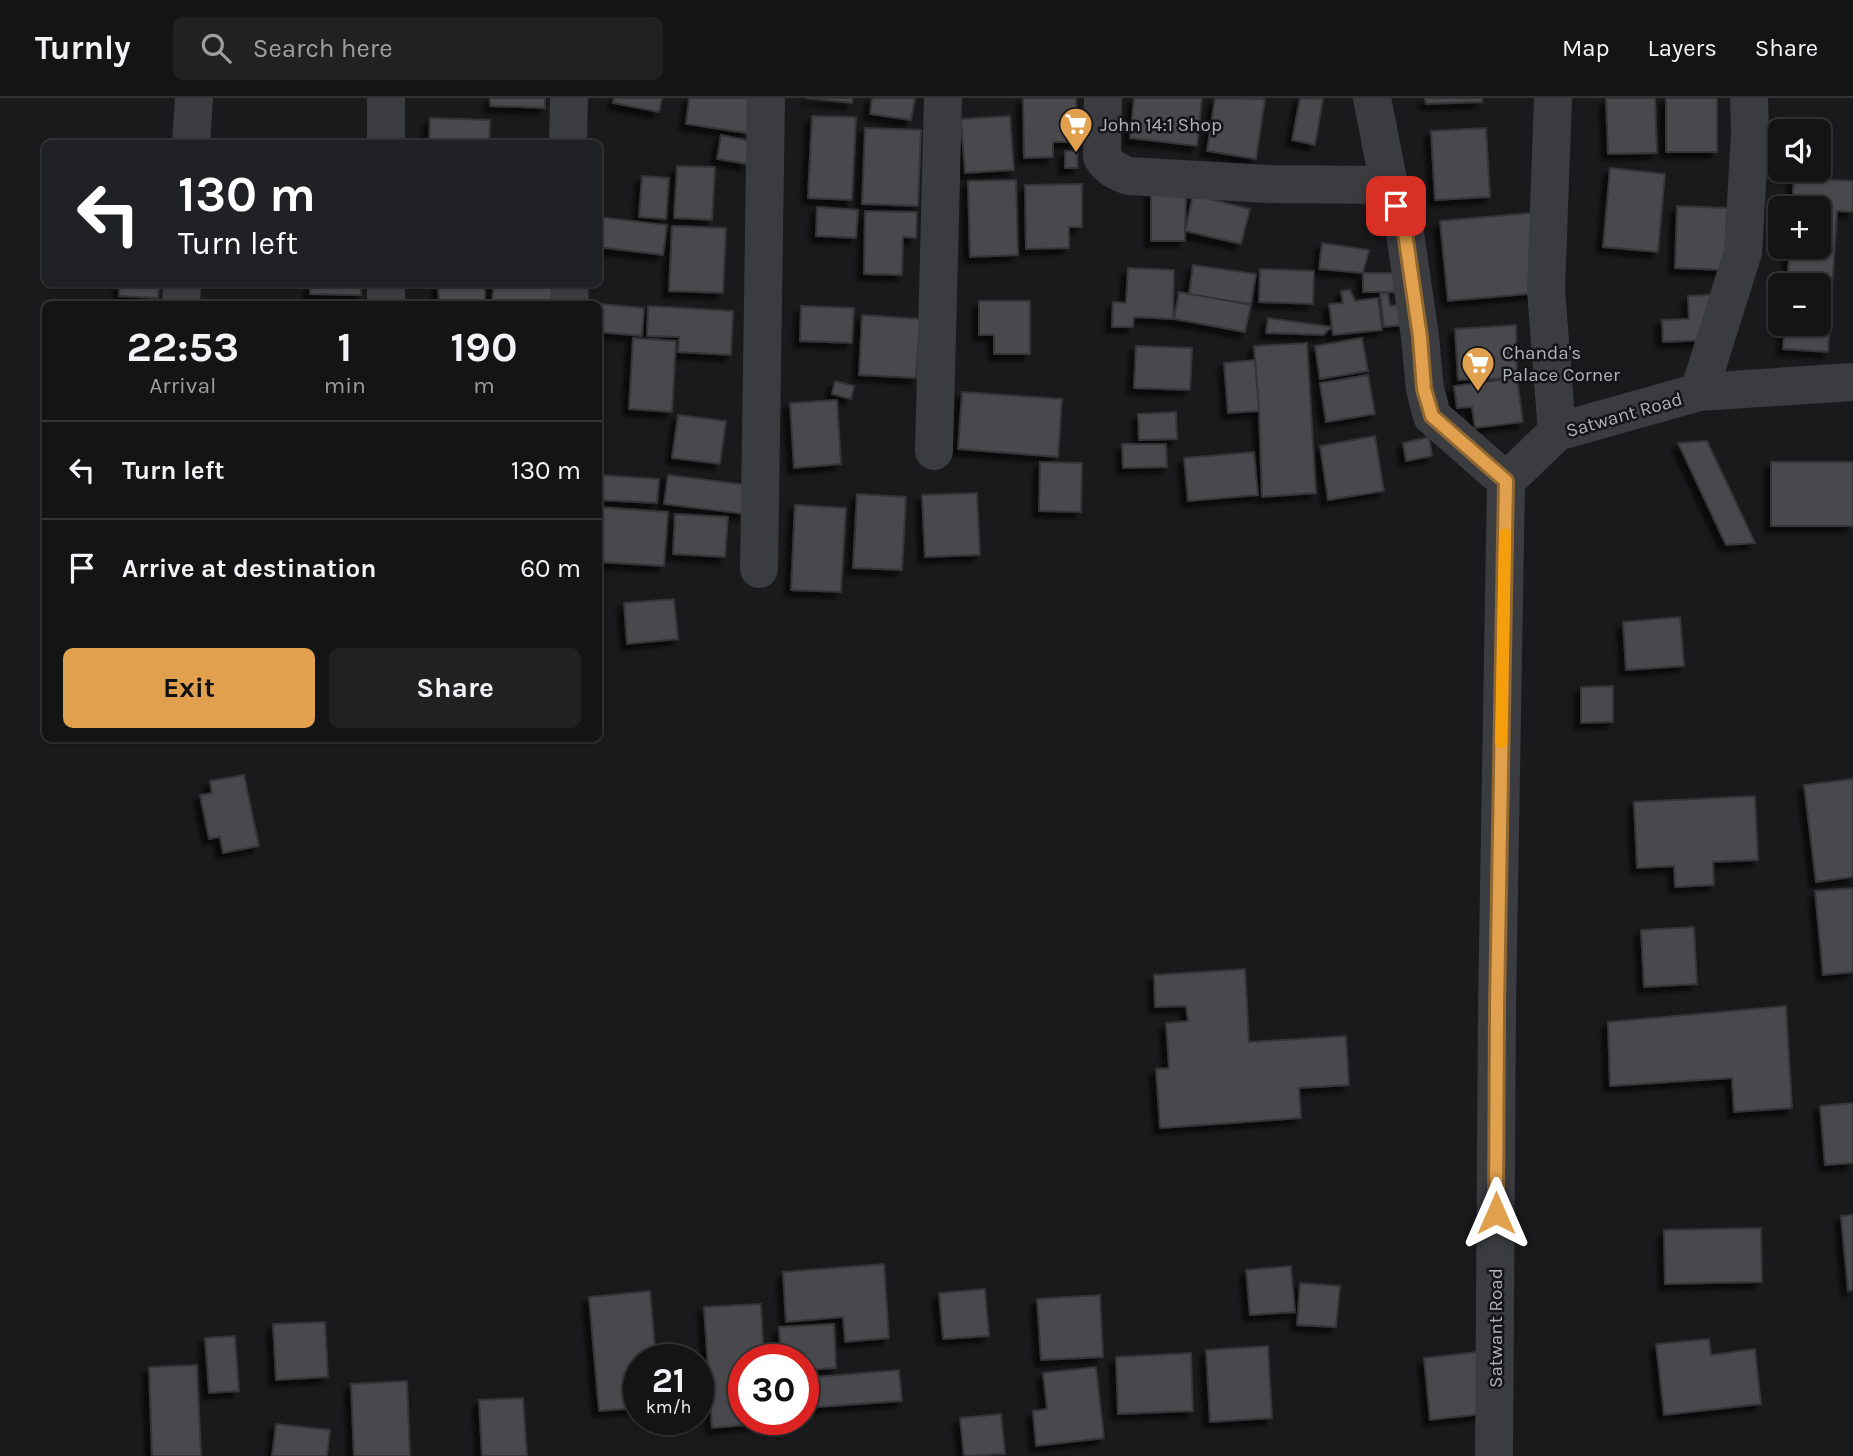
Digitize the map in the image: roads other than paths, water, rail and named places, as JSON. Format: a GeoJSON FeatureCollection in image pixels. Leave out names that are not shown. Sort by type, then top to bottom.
{"type":"FeatureCollection","features":[{"type":"Feature","properties":{"kind":"street"},"geometry":{"type":"LineString","coordinates":[[191,140],[194,98]]}},
{"type":"Feature","properties":{"kind":"street"},"geometry":{"type":"LineString","coordinates":[[386,98],[386,140]]}},
{"type":"Feature","properties":{"kind":"street"},"geometry":{"type":"LineString","coordinates":[[568,140],[569,98]]}},
{"type":"Feature","properties":{"kind":"street"},"geometry":{"type":"LineString","coordinates":[[759,569],[766,98]]}},
{"type":"Feature","properties":{"kind":"street"},"geometry":{"type":"LineString","coordinates":[[934,451],[943,98]]}},
{"type":"Feature","properties":{"kind":"street"},"geometry":{"type":"LineString","coordinates":[[1103,98],[1102,157],[1107,165],[1129,176],[1269,184],[1389,185]]}},
{"type":"Feature","properties":{"kind":"street"},"geometry":{"type":"LineString","coordinates":[[1372,98],[1389,185],[1404,226],[1420,337],[1424,389],[1432,416],[1506,481]]}},
{"type":"Feature","properties":{"kind":"street"},"geometry":{"type":"LineString","coordinates":[[1553,98],[1546,290],[1557,432]]}},
{"type":"Feature","properties":{"kind":"street"},"geometry":{"type":"LineString","coordinates":[[1699,392],[1743,252],[1750,134],[1749,98]]}},
{"type":"Feature","properties":{"kind":"street","name":"Satwant Road"},"geometry":{"type":"LineString","coordinates":[[1494,1456],[1497,1007],[1506,481],[1557,432],[1699,392],[1853,382]]}},
{"type":"Feature","properties":{"kind":"place","name":"John 14:1 Shop"},"geometry":{"type":"Point","coordinates":[1076,154]}},
{"type":"Feature","properties":{"kind":"place","name":"Chanda's Palace Corner"},"geometry":{"type":"Point","coordinates":[1478,393]}}]}
